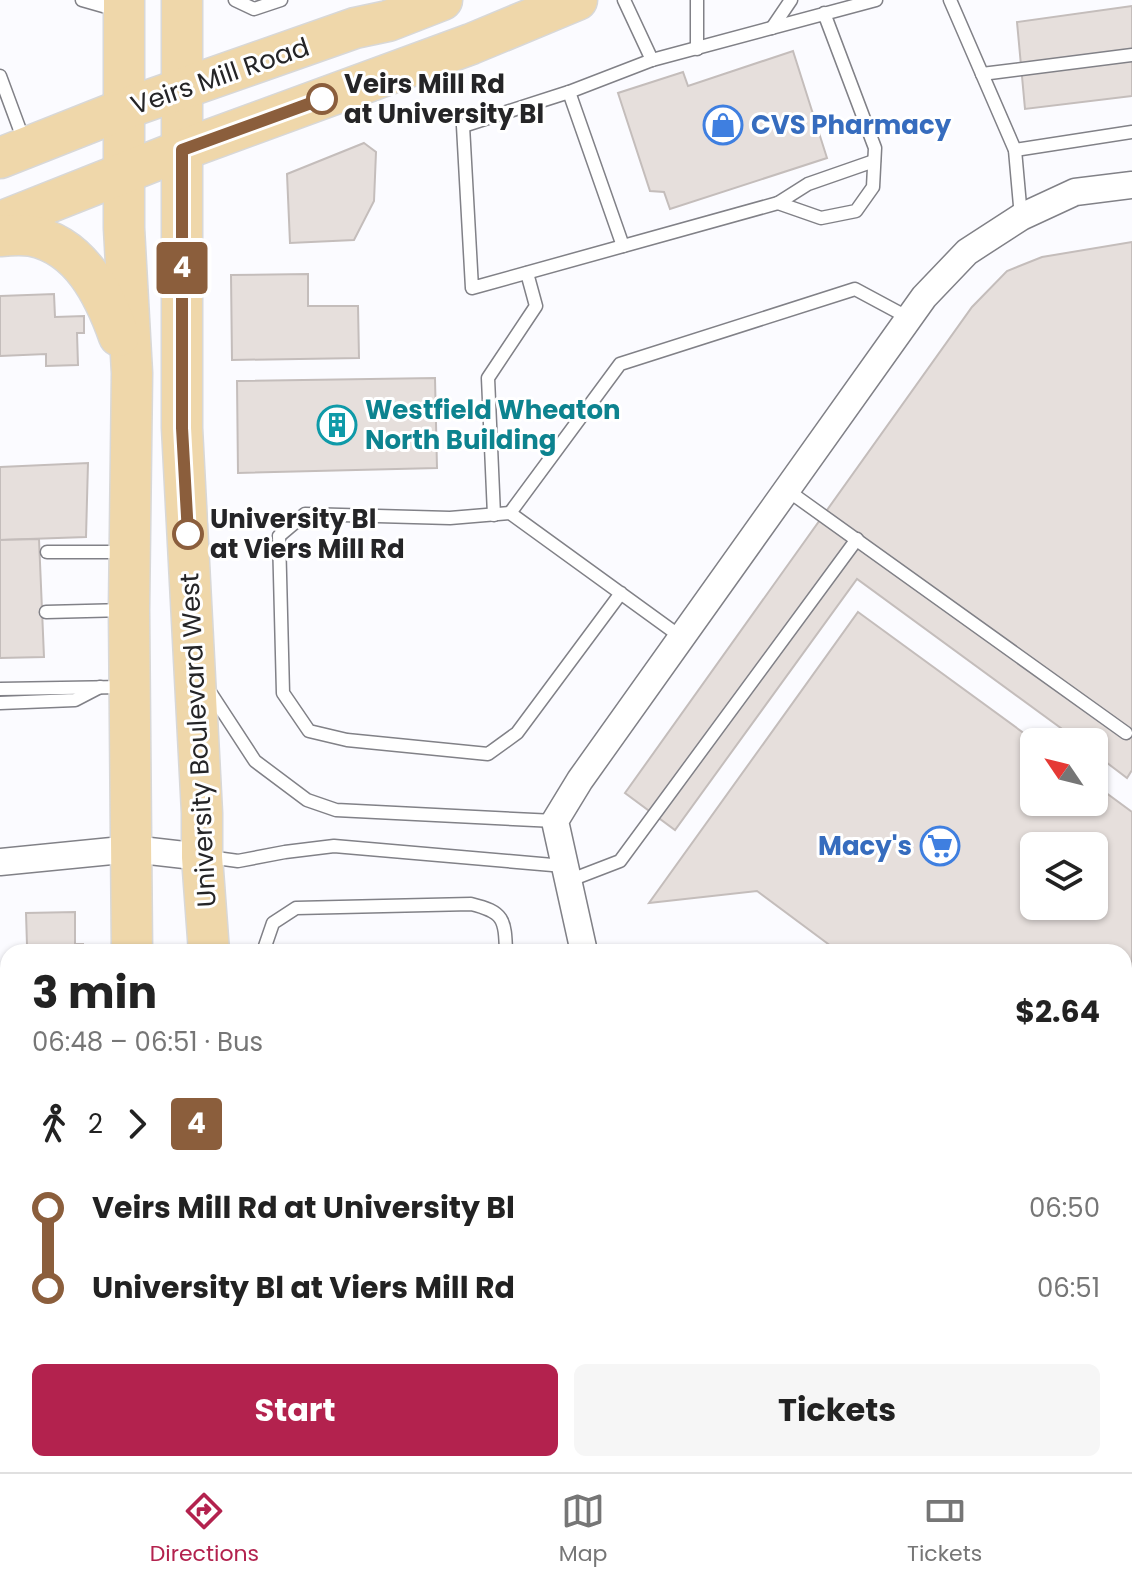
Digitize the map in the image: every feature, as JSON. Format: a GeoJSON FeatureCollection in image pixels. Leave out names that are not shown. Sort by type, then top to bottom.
{"type":"FeatureCollection","features":[{"type":"Feature","properties":{"kind":"main road","name":"University Boulevard West"},"geometry":{"type":"LineString","coordinates":[[182,0],[182,428],[208,944]]}},
{"type":"Feature","properties":{"kind":"main road","name":"Veirs Mill Road"},"geometry":{"type":"LineString","coordinates":[[13,153],[124,109],[442,0]]}},
{"type":"Feature","properties":{"kind":"main road"},"geometry":{"type":"LineString","coordinates":[[0,222],[182,150],[471,44],[577,0]]}},
{"type":"Feature","properties":{"kind":"main road"},"geometry":{"type":"LineString","coordinates":[[124,6],[124,228],[132,373],[129,610],[117,686],[132,849],[132,944]]}},
{"type":"Feature","properties":{"kind":"main road"},"geometry":{"type":"LineString","coordinates":[[0,236],[30,235],[56,244],[95,280],[132,373]]}},
{"type":"Feature","properties":{"kind":"street"},"geometry":{"type":"LineString","coordinates":[[582,944],[555,821],[580,780],[924,297],[967,252],[1021,217],[1075,192],[1132,185]]}},
{"type":"Feature","properties":{"kind":"street"},"geometry":{"type":"LineString","coordinates":[[0,862],[132,849],[202,857]]}},
{"type":"Feature","properties":{"kind":"lane"},"geometry":{"type":"LineString","coordinates":[[82,0],[124,6]]}},
{"type":"Feature","properties":{"kind":"lane"},"geometry":{"type":"LineString","coordinates":[[235,0],[254,9],[281,0]]}},
{"type":"Feature","properties":{"kind":"lane"},"geometry":{"type":"LineString","coordinates":[[624,0],[652,60]]}},
{"type":"Feature","properties":{"kind":"lane"},"geometry":{"type":"LineString","coordinates":[[697,0],[697,49]]}},
{"type":"Feature","properties":{"kind":"lane"},"geometry":{"type":"LineString","coordinates":[[772,28],[791,0]]}},
{"type":"Feature","properties":{"kind":"lane"},"geometry":{"type":"LineString","coordinates":[[874,154],[808,184],[778,203],[472,288],[463,126],[569,92],[652,60],[876,0]]}},
{"type":"Feature","properties":{"kind":"lane"},"geometry":{"type":"LineString","coordinates":[[950,0],[1015,150],[1021,217]]}},
{"type":"Feature","properties":{"kind":"lane"},"geometry":{"type":"LineString","coordinates":[[778,203],[821,218],[856,211],[873,187],[874,154],[824,13]]}},
{"type":"Feature","properties":{"kind":"lane"},"geometry":{"type":"LineString","coordinates":[[982,74],[1132,55]]}},
{"type":"Feature","properties":{"kind":"lane"},"geometry":{"type":"LineString","coordinates":[[0,76],[13,153]]}},
{"type":"Feature","properties":{"kind":"lane"},"geometry":{"type":"LineString","coordinates":[[569,92],[623,246]]}},
{"type":"Feature","properties":{"kind":"lane"},"geometry":{"type":"LineString","coordinates":[[1015,150],[1132,132]]}},
{"type":"Feature","properties":{"kind":"lane"},"geometry":{"type":"LineString","coordinates":[[494,515],[488,378],[536,306],[527,273]]}},
{"type":"Feature","properties":{"kind":"lane"},"geometry":{"type":"LineString","coordinates":[[510,513],[620,364],[855,289],[909,318]]}},
{"type":"Feature","properties":{"kind":"lane"},"geometry":{"type":"LineString","coordinates":[[787,490],[1126,733]]}},
{"type":"Feature","properties":{"kind":"lane"},"geometry":{"type":"LineString","coordinates":[[621,593],[517,733],[488,754],[347,740],[309,731],[283,693],[279,536],[305,514],[385,518],[510,513],[621,593],[682,637]]}},
{"type":"Feature","properties":{"kind":"lane"},"geometry":{"type":"LineString","coordinates":[[202,857],[238,861],[334,846],[566,874],[620,861],[857,539]]}},
{"type":"Feature","properties":{"kind":"lane"},"geometry":{"type":"LineString","coordinates":[[47,552],[130,552]]}},
{"type":"Feature","properties":{"kind":"lane"},"geometry":{"type":"LineString","coordinates":[[46,612],[129,610]]}},
{"type":"Feature","properties":{"kind":"lane"},"geometry":{"type":"LineString","coordinates":[[194,670],[255,761],[307,800],[336,810],[555,821]]}},
{"type":"Feature","properties":{"kind":"lane"},"geometry":{"type":"LineString","coordinates":[[0,689],[117,686]]}},
{"type":"Feature","properties":{"kind":"lane"},"geometry":{"type":"LineString","coordinates":[[0,703],[75,700],[117,686]]}},
{"type":"Feature","properties":{"kind":"lane"},"geometry":{"type":"LineString","coordinates":[[266,944],[273,923],[296,908],[471,904],[491,909],[506,925],[506,944]]}},
{"type":"Feature","properties":{"kind":"building"},"geometry":{"type":"Polygon","coordinates":[[[1132,6],[1132,96],[1025,109],[1017,22],[1132,6]]]}},
{"type":"Feature","properties":{"kind":"building","name":"CVS Pharmacy"},"geometry":{"type":"Polygon","coordinates":[[[793,51],[827,158],[670,209],[664,192],[650,191],[618,93],[683,72],[688,86],[793,51]]]}},
{"type":"Feature","properties":{"kind":"building"},"geometry":{"type":"Polygon","coordinates":[[[364,143],[376,152],[374,201],[354,240],[290,243],[287,174],[364,143]]]}},
{"type":"Feature","properties":{"kind":"building"},"geometry":{"type":"Polygon","coordinates":[[[1132,242],[1132,770],[1127,778],[1108,764],[1108,728],[1061,728],[857,579],[675,830],[625,793],[972,307],[1007,271],[1042,257],[1132,242]]]}},
{"type":"Feature","properties":{"kind":"building"},"geometry":{"type":"Polygon","coordinates":[[[308,274],[308,306],[358,306],[359,358],[232,360],[231,275],[308,274]]]}},
{"type":"Feature","properties":{"kind":"building"},"geometry":{"type":"Polygon","coordinates":[[[54,294],[55,317],[84,316],[84,333],[77,333],[78,365],[46,366],[46,354],[0,356],[0,296],[54,294]]]}},
{"type":"Feature","properties":{"kind":"building","name":"Westfield Wheaton North Building"},"geometry":{"type":"Polygon","coordinates":[[[435,378],[437,468],[238,473],[237,381],[435,378]]]}},
{"type":"Feature","properties":{"kind":"building"},"geometry":{"type":"Polygon","coordinates":[[[88,463],[86,537],[0,540],[0,467],[88,463]]]}},
{"type":"Feature","properties":{"kind":"building"},"geometry":{"type":"Polygon","coordinates":[[[39,539],[44,657],[0,658],[0,540],[39,539]]]}},
{"type":"Feature","properties":{"kind":"building"},"geometry":{"type":"Polygon","coordinates":[[[858,612],[1020,730],[1020,816],[1108,816],[1108,794],[1132,812],[1132,944],[828,944],[757,891],[649,903],[858,612]]]}},
{"type":"Feature","properties":{"kind":"building"},"geometry":{"type":"Polygon","coordinates":[[[75,912],[75,944],[27,944],[26,913],[75,912]]]}},
{"type":"Feature","properties":{"kind":"bus line","name":"4"},"geometry":{"type":"LineString","coordinates":[[188,534],[182,428],[182,150],[322,99]]}},
{"type":"Feature","properties":{"kind":"place","name":"Veirs Mill Rd at University Bl"},"geometry":{"type":"Point","coordinates":[322,99]}},
{"type":"Feature","properties":{"kind":"place","name":"CVS Pharmacy"},"geometry":{"type":"Point","coordinates":[723,125]}},
{"type":"Feature","properties":{"kind":"place","name":"Westfield Wheaton North Building"},"geometry":{"type":"Point","coordinates":[337,425]}},
{"type":"Feature","properties":{"kind":"place","name":"University Bl at Viers Mill Rd"},"geometry":{"type":"Point","coordinates":[188,534]}},
{"type":"Feature","properties":{"kind":"place","name":"Macy's"},"geometry":{"type":"Point","coordinates":[940,846]}}]}
